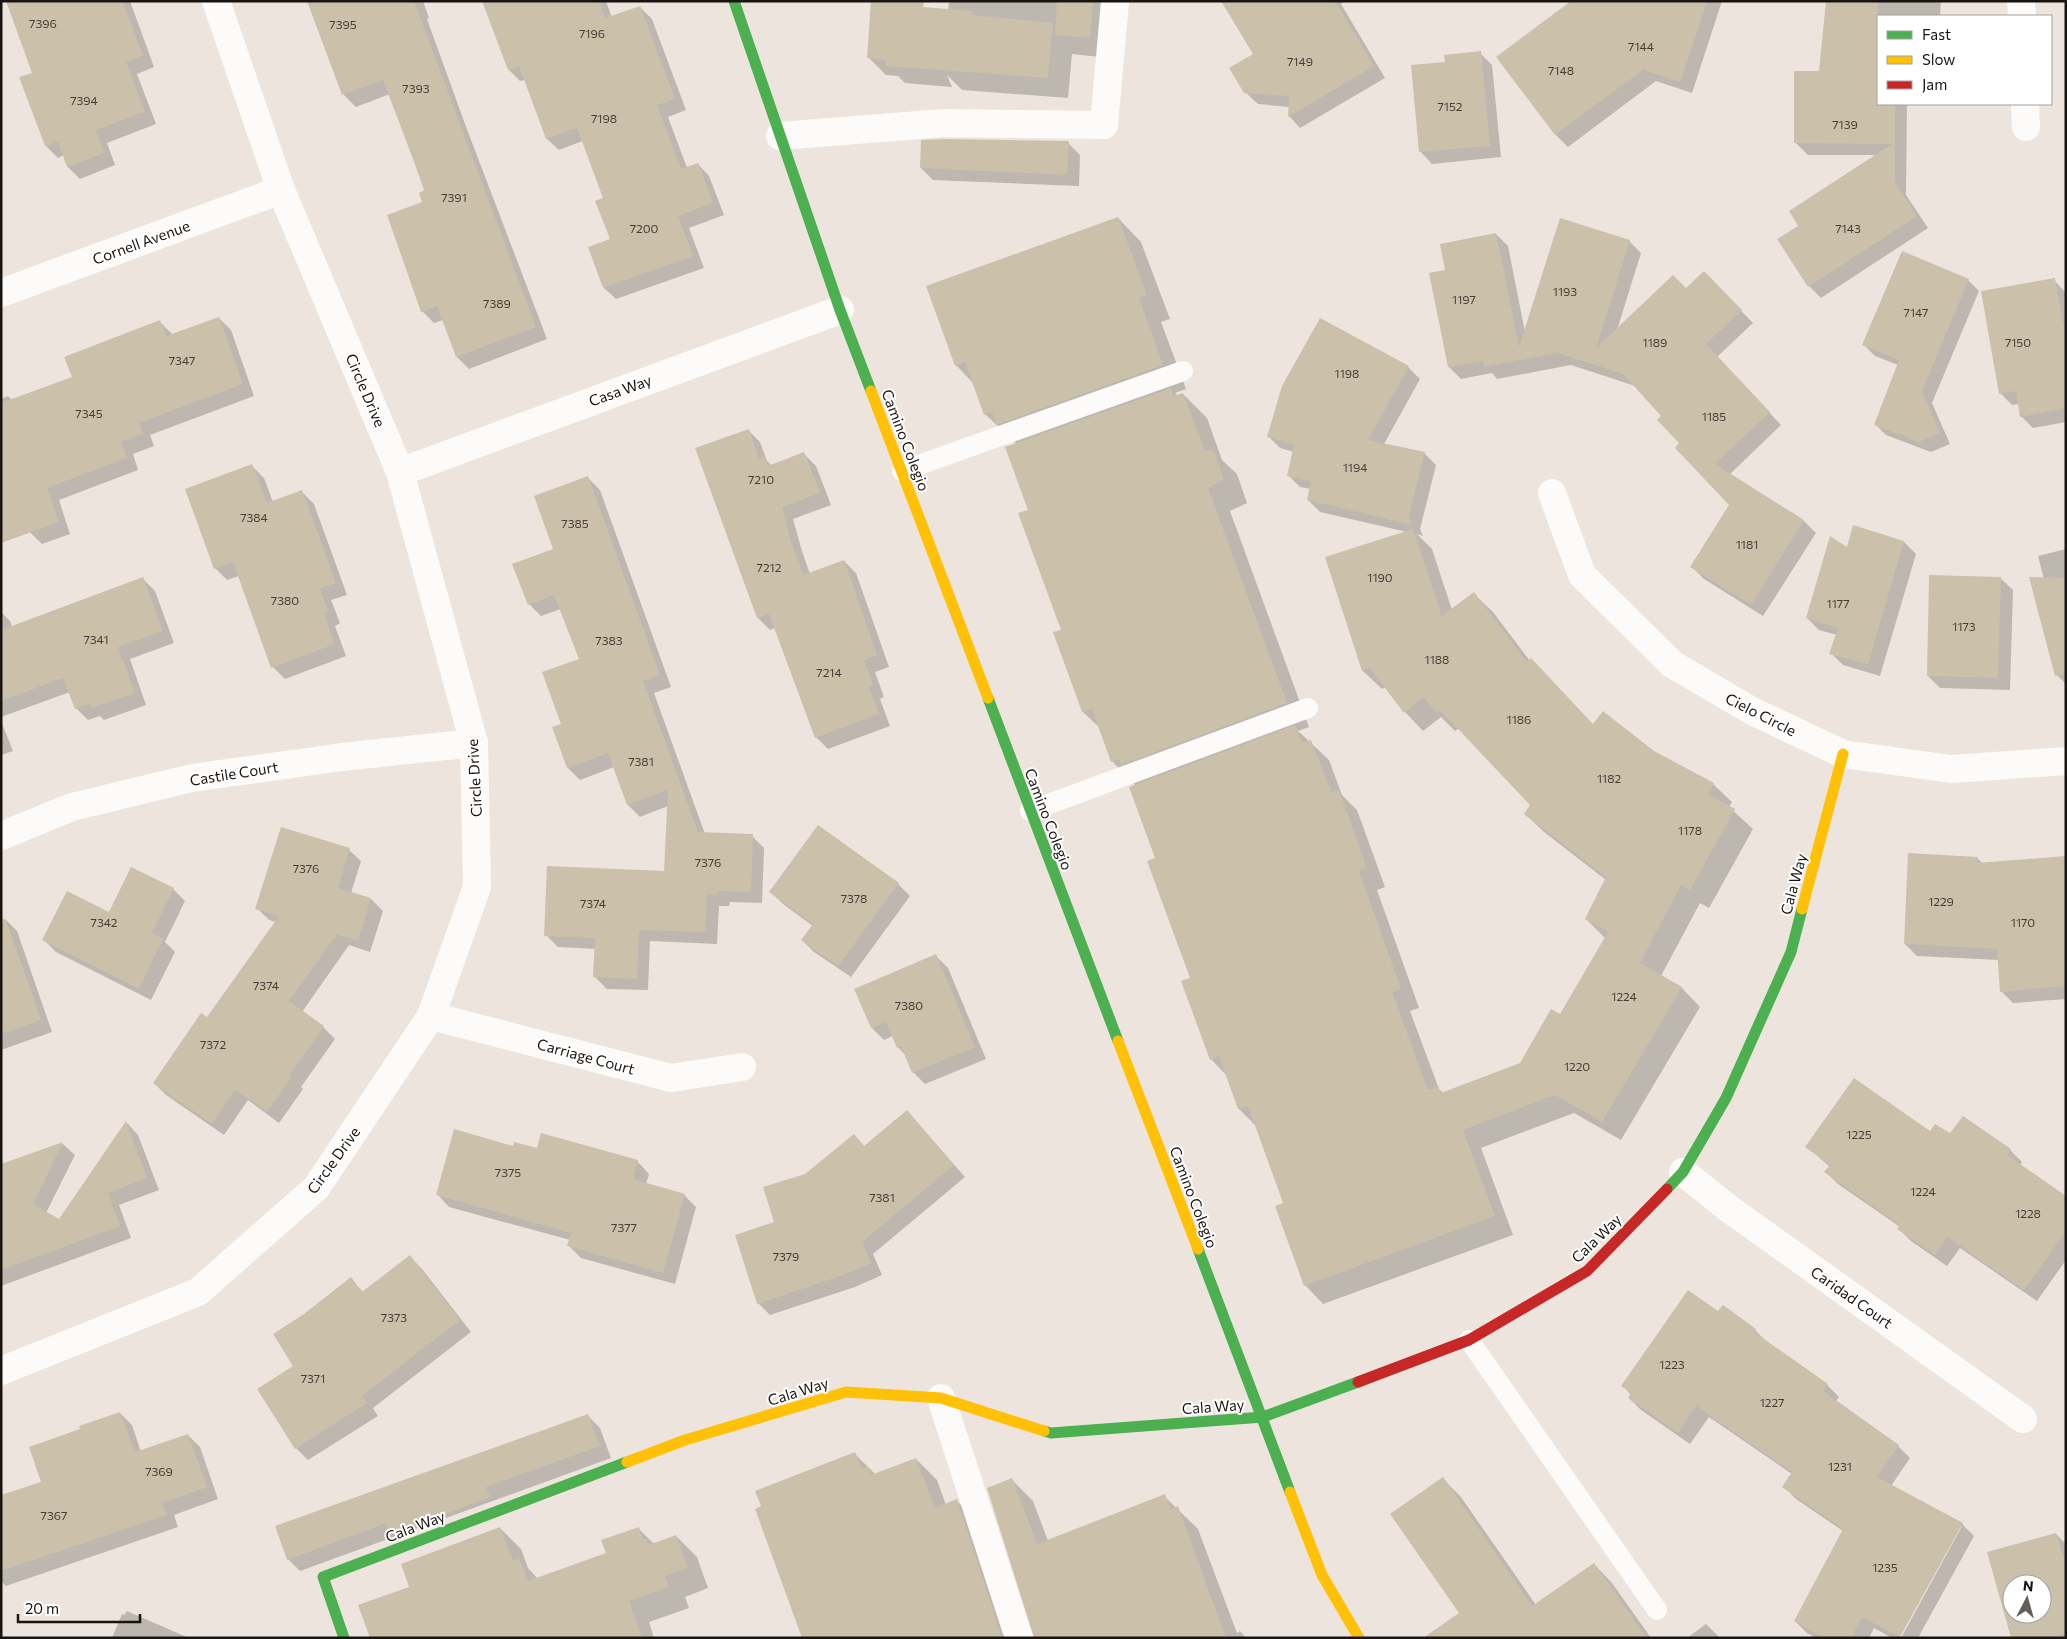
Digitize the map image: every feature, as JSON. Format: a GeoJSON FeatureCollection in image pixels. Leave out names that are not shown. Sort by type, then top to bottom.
{"type":"FeatureCollection","features":[{"type":"Feature","properties":{"kind":"street","name":"Circle Drive"},"geometry":{"type":"LineString","coordinates":[[1,1371],[198,1292],[316,1188],[431,1016],[477,887],[474,743],[400,472],[281,190],[216,1]]}},
{"type":"Feature","properties":{"kind":"street","name":"Camino Colegio"},"geometry":{"type":"LineString","coordinates":[[734,1],[840,310],[1030,811],[1322,1575],[1359,1638]]}},
{"type":"Feature","properties":{"kind":"street"},"geometry":{"type":"LineString","coordinates":[[780,136],[944,123],[1104,125],[1115,1]]}},
{"type":"Feature","properties":{"kind":"street"},"geometry":{"type":"LineString","coordinates":[[2022,1],[2022,15]]}},
{"type":"Feature","properties":{"kind":"street","name":"Cornell Avenue"},"geometry":{"type":"LineString","coordinates":[[1,293],[281,190]]}},
{"type":"Feature","properties":{"kind":"street","name":"Casa Way"},"geometry":{"type":"LineString","coordinates":[[400,472],[840,310]]}},
{"type":"Feature","properties":{"kind":"street","name":"Cielo Circle"},"geometry":{"type":"LineString","coordinates":[[1552,493],[1582,575],[1672,664],[1752,711],[1843,754],[1951,769],[2066,761]]}},
{"type":"Feature","properties":{"kind":"street","name":"Castile Court"},"geometry":{"type":"LineString","coordinates":[[1,836],[72,807],[192,778],[342,757],[474,743]]}},
{"type":"Feature","properties":{"kind":"street","name":"Cala Way"},"geometry":{"type":"LineString","coordinates":[[344,1638],[322,1577],[686,1440],[846,1392],[941,1398],[1050,1433],[1263,1417],[1469,1340],[1586,1271],[1683,1172],[1726,1098],[1791,952],[1843,754]]}},
{"type":"Feature","properties":{"kind":"street","name":"Carriage Court"},"geometry":{"type":"LineString","coordinates":[[431,1016],[671,1078],[742,1067]]}},
{"type":"Feature","properties":{"kind":"street","name":"Caridad Court"},"geometry":{"type":"LineString","coordinates":[[1683,1172],[1728,1208],[2023,1419]]}},
{"type":"Feature","properties":{"kind":"street"},"geometry":{"type":"LineString","coordinates":[[941,1398],[1019,1638]]}},
{"type":"Feature","properties":{"kind":"lane"},"geometry":{"type":"LineString","coordinates":[[902,472],[1183,370]]}},
{"type":"Feature","properties":{"kind":"lane"},"geometry":{"type":"LineString","coordinates":[[1030,811],[1308,708]]}},
{"type":"Feature","properties":{"kind":"lane"},"geometry":{"type":"LineString","coordinates":[[1469,1340],[1657,1610]]}},
{"type":"Feature","properties":{"kind":"building"},"geometry":{"type":"Polygon","coordinates":[[[6,1],[122,1],[143,55],[126,62],[145,112],[96,130],[104,153],[67,167],[58,142],[45,146],[19,77],[32,73],[6,1]]]}},
{"type":"Feature","properties":{"kind":"building"},"geometry":{"type":"Polygon","coordinates":[[[307,1],[414,1],[536,327],[456,357],[437,306],[421,312],[387,215],[422,202],[419,193],[424,190],[413,159],[383,80],[342,95],[307,1]]]}},
{"type":"Feature","properties":{"kind":"building"},"geometry":{"type":"Polygon","coordinates":[[[482,1],[599,1],[605,18],[640,6],[675,99],[657,105],[681,169],[698,163],[713,203],[678,216],[693,256],[603,288],[588,247],[610,239],[595,201],[603,198],[577,128],[546,139],[519,66],[508,70],[482,1]]]}},
{"type":"Feature","properties":{"kind":"building"},"geometry":{"type":"Polygon","coordinates":[[[871,1],[924,1],[923,7],[972,11],[972,15],[1053,23],[1048,78],[886,66],[886,60],[867,58],[871,1]]]}},
{"type":"Feature","properties":{"kind":"building"},"geometry":{"type":"Polygon","coordinates":[[[1057,1],[1093,1],[1090,38],[1055,35],[1057,1]]]}},
{"type":"Feature","properties":{"kind":"building"},"geometry":{"type":"Polygon","coordinates":[[[1221,1],[1335,1],[1374,66],[1288,117],[1289,96],[1244,93],[1229,68],[1253,54],[1221,1]]]}},
{"type":"Feature","properties":{"kind":"building"},"geometry":{"type":"Polygon","coordinates":[[[1571,1],[1707,1],[1680,82],[1643,70],[1555,135],[1496,57],[1571,1]]]}},
{"type":"Feature","properties":{"kind":"building"},"geometry":{"type":"Polygon","coordinates":[[[1826,1],[1878,1],[1877,105],[1895,105],[1895,182],[1917,216],[1808,287],[1777,239],[1798,226],[1789,211],[1892,144],[1794,143],[1794,71],[1819,71],[1826,1]]]}},
{"type":"Feature","properties":{"kind":"building"},"geometry":{"type":"Polygon","coordinates":[[[1481,51],[1490,146],[1419,152],[1411,65],[1445,62],[1444,55],[1481,51]]]}},
{"type":"Feature","properties":{"kind":"building"},"geometry":{"type":"Polygon","coordinates":[[[921,140],[1069,141],[1067,175],[920,168],[921,140]]]}},
{"type":"Feature","properties":{"kind":"building"},"geometry":{"type":"Polygon","coordinates":[[[1118,217],[1147,295],[1139,298],[1163,365],[996,425],[992,412],[984,415],[965,362],[955,366],[926,286],[1118,217]]]}},
{"type":"Feature","properties":{"kind":"building"},"geometry":{"type":"Polygon","coordinates":[[[1560,218],[1630,240],[1596,348],[1673,275],[1686,288],[1704,271],[1742,310],[1706,344],[1770,412],[1715,464],[1804,520],[1751,605],[1690,567],[1729,505],[1675,448],[1679,443],[1657,420],[1661,416],[1623,374],[1558,353],[1484,367],[1483,361],[1448,367],[1429,273],[1445,270],[1440,244],[1496,233],[1519,347],[1560,218]]]}},
{"type":"Feature","properties":{"kind":"building"},"geometry":{"type":"Polygon","coordinates":[[[1902,251],[1969,279],[1922,391],[1940,433],[1919,442],[1874,425],[1899,360],[1862,345],[1902,251]]]}},
{"type":"Feature","properties":{"kind":"building"},"geometry":{"type":"Polygon","coordinates":[[[2055,278],[2066,339],[2066,408],[2020,417],[2016,391],[1999,394],[1981,291],[2055,278]]]}},
{"type":"Feature","properties":{"kind":"building"},"geometry":{"type":"Polygon","coordinates":[[[219,317],[243,384],[139,423],[143,434],[121,442],[127,458],[47,488],[59,522],[1,543],[1,403],[72,377],[64,357],[160,320],[166,336],[219,317]]]}},
{"type":"Feature","properties":{"kind":"building"},"geometry":{"type":"Polygon","coordinates":[[[1320,318],[1409,366],[1368,440],[1425,452],[1409,516],[1412,525],[1307,500],[1311,481],[1287,476],[1294,445],[1267,437],[1282,386],[1320,318]]]}},
{"type":"Feature","properties":{"kind":"building"},"geometry":{"type":"Polygon","coordinates":[[[1171,388],[1174,396],[1183,393],[1205,451],[1214,450],[1224,479],[1208,488],[1287,703],[1121,765],[1119,759],[1111,762],[1092,709],[1082,712],[1053,632],[1061,630],[1018,513],[1028,510],[1005,447],[1171,388]]]}},
{"type":"Feature","properties":{"kind":"building"},"geometry":{"type":"Polygon","coordinates":[[[749,429],[759,459],[765,456],[768,466],[804,452],[820,493],[782,507],[790,538],[803,575],[844,560],[877,655],[864,660],[873,685],[869,687],[879,714],[815,738],[769,614],[757,618],[695,448],[749,429]]]}},
{"type":"Feature","properties":{"kind":"building"},"geometry":{"type":"Polygon","coordinates":[[[252,464],[267,503],[302,490],[336,583],[320,588],[328,611],[324,613],[335,644],[271,668],[233,562],[214,569],[185,489],[252,464]]]}},
{"type":"Feature","properties":{"kind":"building"},"geometry":{"type":"Polygon","coordinates":[[[588,476],[660,675],[643,681],[698,832],[753,834],[751,892],[718,891],[717,895],[707,894],[705,932],[639,930],[637,979],[593,977],[595,938],[544,936],[547,866],[664,871],[668,790],[627,805],[608,753],[567,768],[552,727],[561,724],[542,672],[579,659],[554,595],[528,605],[512,564],[553,549],[534,496],[588,476]]]}},
{"type":"Feature","properties":{"kind":"building"},"geometry":{"type":"Polygon","coordinates":[[[1853,525],[1904,541],[1868,664],[1829,654],[1838,628],[1806,618],[1830,536],[1847,547],[1853,525]]]}},
{"type":"Feature","properties":{"kind":"building"},"geometry":{"type":"Polygon","coordinates":[[[1413,529],[1442,616],[1474,592],[1527,662],[1531,658],[1593,724],[1603,711],[1654,751],[1714,783],[1708,794],[1735,809],[1690,890],[1681,885],[1640,963],[1682,987],[1602,1122],[1555,1095],[1463,1130],[1495,1216],[1304,1286],[1275,1206],[1283,1203],[1248,1106],[1238,1109],[1219,1056],[1210,1060],[1181,981],[1190,978],[1147,861],[1155,858],[1129,787],[1295,725],[1302,743],[1311,740],[1331,792],[1339,790],[1367,868],[1359,871],[1401,989],[1392,992],[1428,1090],[1438,1086],[1441,1093],[1520,1063],[1551,1009],[1560,1014],[1608,932],[1585,919],[1606,877],[1524,814],[1530,805],[1440,710],[1436,713],[1424,697],[1404,713],[1369,667],[1362,671],[1325,557],[1413,529]]]}},
{"type":"Feature","properties":{"kind":"building"},"geometry":{"type":"Polygon","coordinates":[[[1929,575],[2001,577],[1998,678],[1927,676],[1929,575]]]}},
{"type":"Feature","properties":{"kind":"building"},"geometry":{"type":"Polygon","coordinates":[[[143,577],[163,631],[118,647],[135,693],[91,708],[89,704],[75,709],[63,678],[1,701],[1,630],[143,577]]]}},
{"type":"Feature","properties":{"kind":"building"},"geometry":{"type":"Polygon","coordinates":[[[2029,577],[2066,578],[2066,674],[2055,676],[2029,577]]]}},
{"type":"Feature","properties":{"kind":"building"},"geometry":{"type":"Polygon","coordinates":[[[818,825],[899,883],[838,966],[801,940],[813,924],[769,892],[818,825]]]}},
{"type":"Feature","properties":{"kind":"building"},"geometry":{"type":"Polygon","coordinates":[[[281,827],[350,848],[338,888],[371,898],[358,941],[337,934],[289,1001],[324,1026],[267,1112],[235,1089],[212,1124],[153,1083],[201,1013],[207,1017],[279,916],[255,909],[281,827]]]}},
{"type":"Feature","properties":{"kind":"building"},"geometry":{"type":"Polygon","coordinates":[[[1908,853],[1978,857],[1977,863],[2066,856],[2066,986],[2000,992],[1997,949],[1904,944],[1908,853]]]}},
{"type":"Feature","properties":{"kind":"building"},"geometry":{"type":"Polygon","coordinates":[[[131,867],[174,888],[152,933],[163,939],[139,989],[42,940],[67,891],[109,912],[131,867]]]}},
{"type":"Feature","properties":{"kind":"building"},"geometry":{"type":"Polygon","coordinates":[[[6,920],[41,1020],[1,1034],[1,921],[6,920]]]}},
{"type":"Feature","properties":{"kind":"building"},"geometry":{"type":"Polygon","coordinates":[[[936,954],[975,1047],[912,1073],[901,1046],[897,1048],[886,1022],[871,1028],[854,989],[936,954]]]}},
{"type":"Feature","properties":{"kind":"building"},"geometry":{"type":"Polygon","coordinates":[[[1854,1078],[1930,1131],[1935,1124],[1950,1133],[1963,1116],[2011,1149],[2007,1155],[2066,1196],[2066,1231],[2024,1290],[1947,1237],[1935,1255],[1897,1229],[1900,1225],[1824,1172],[1830,1165],[1805,1147],[1854,1078]]]}},
{"type":"Feature","properties":{"kind":"building"},"geometry":{"type":"Polygon","coordinates":[[[907,1110],[954,1165],[862,1242],[871,1263],[843,1275],[757,1304],[735,1235],[774,1222],[763,1187],[805,1174],[854,1134],[864,1146],[907,1110]]]}},
{"type":"Feature","properties":{"kind":"building"},"geometry":{"type":"Polygon","coordinates":[[[126,1121],[147,1178],[108,1193],[120,1226],[1,1270],[1,1164],[63,1142],[33,1204],[59,1219],[126,1121]]]}},
{"type":"Feature","properties":{"kind":"building"},"geometry":{"type":"Polygon","coordinates":[[[454,1129],[513,1146],[514,1142],[537,1148],[541,1133],[638,1160],[633,1179],[685,1194],[663,1273],[567,1246],[571,1233],[436,1195],[454,1129]]]}},
{"type":"Feature","properties":{"kind":"building"},"geometry":{"type":"Polygon","coordinates":[[[410,1255],[460,1320],[362,1396],[367,1403],[295,1449],[257,1389],[293,1366],[273,1334],[304,1314],[351,1277],[362,1292],[410,1255]]]}},
{"type":"Feature","properties":{"kind":"building"},"geometry":{"type":"Polygon","coordinates":[[[1688,1290],[1718,1311],[1723,1305],[1756,1329],[1754,1332],[1828,1384],[1823,1391],[1899,1445],[1877,1477],[1963,1523],[1900,1637],[1862,1617],[1851,1638],[1824,1638],[1794,1621],[1843,1529],[1782,1487],[1792,1472],[1696,1406],[1678,1433],[1628,1398],[1631,1393],[1621,1386],[1688,1290]]]}},
{"type":"Feature","properties":{"kind":"building"},"geometry":{"type":"Polygon","coordinates":[[[120,1412],[135,1452],[188,1434],[207,1487],[162,1503],[167,1515],[1,1571],[1,1495],[41,1482],[29,1447],[80,1429],[79,1426],[120,1412]]]}},
{"type":"Feature","properties":{"kind":"building"},"geometry":{"type":"Polygon","coordinates":[[[588,1414],[600,1446],[486,1487],[490,1497],[390,1535],[386,1523],[287,1560],[275,1526],[588,1414]]]}},
{"type":"Feature","properties":{"kind":"building"},"geometry":{"type":"Polygon","coordinates":[[[855,1452],[862,1469],[868,1466],[871,1475],[916,1458],[935,1508],[957,1499],[1002,1638],[802,1638],[755,1509],[761,1506],[755,1491],[855,1452]]]}},
{"type":"Feature","properties":{"kind":"building"},"geometry":{"type":"Polygon","coordinates":[[[1443,1477],[1532,1606],[1594,1563],[1647,1638],[1423,1638],[1459,1613],[1390,1514],[1443,1477]]]}},
{"type":"Feature","properties":{"kind":"building"},"geometry":{"type":"Polygon","coordinates":[[[1012,1478],[1037,1544],[1165,1494],[1171,1509],[1178,1506],[1226,1638],[1034,1638],[987,1488],[1012,1478]]]}},
{"type":"Feature","properties":{"kind":"building"},"geometry":{"type":"Polygon","coordinates":[[[500,1527],[513,1561],[519,1558],[528,1581],[606,1553],[601,1540],[639,1527],[643,1540],[646,1539],[649,1545],[676,1535],[688,1568],[665,1576],[669,1587],[629,1601],[642,1638],[370,1638],[358,1605],[409,1587],[401,1564],[500,1527]]]}},
{"type":"Feature","properties":{"kind":"building"},"geometry":{"type":"Polygon","coordinates":[[[2056,1533],[2066,1566],[2066,1633],[2049,1638],[2011,1638],[2007,1624],[2052,1624],[2052,1574],[2002,1574],[2002,1606],[1987,1552],[2056,1533]]]}},
{"type":"Feature","properties":{"kind":"traffic: fast"},"geometry":{"type":"LineString","coordinates":[[734,1],[840,310],[871,391]]}},
{"type":"Feature","properties":{"kind":"traffic: fast"},"geometry":{"type":"LineString","coordinates":[[988,698],[1118,1041]]}},
{"type":"Feature","properties":{"kind":"traffic: fast"},"geometry":{"type":"LineString","coordinates":[[1667,1189],[1683,1172],[1726,1098],[1791,952],[1802,909]]}},
{"type":"Feature","properties":{"kind":"traffic: fast"},"geometry":{"type":"LineString","coordinates":[[1198,1249],[1290,1492]]}},
{"type":"Feature","properties":{"kind":"traffic: fast"},"geometry":{"type":"LineString","coordinates":[[1044,1431],[1051,1433],[1263,1417],[1358,1382]]}},
{"type":"Feature","properties":{"kind":"traffic: fast"},"geometry":{"type":"LineString","coordinates":[[344,1638],[323,1577],[627,1462]]}},
{"type":"Feature","properties":{"kind":"traffic: slow"},"geometry":{"type":"LineString","coordinates":[[871,391],[988,698]]}},
{"type":"Feature","properties":{"kind":"traffic: slow"},"geometry":{"type":"LineString","coordinates":[[1802,909],[1843,754]]}},
{"type":"Feature","properties":{"kind":"traffic: slow"},"geometry":{"type":"LineString","coordinates":[[1118,1041],[1198,1249]]}},
{"type":"Feature","properties":{"kind":"traffic: slow"},"geometry":{"type":"LineString","coordinates":[[627,1462],[685,1440],[846,1392],[941,1398],[1044,1431]]}},
{"type":"Feature","properties":{"kind":"traffic: slow"},"geometry":{"type":"LineString","coordinates":[[1290,1492],[1322,1575],[1359,1638]]}},
{"type":"Feature","properties":{"kind":"traffic: jam"},"geometry":{"type":"LineString","coordinates":[[1358,1382],[1469,1340],[1587,1271],[1667,1189]]}}]}
